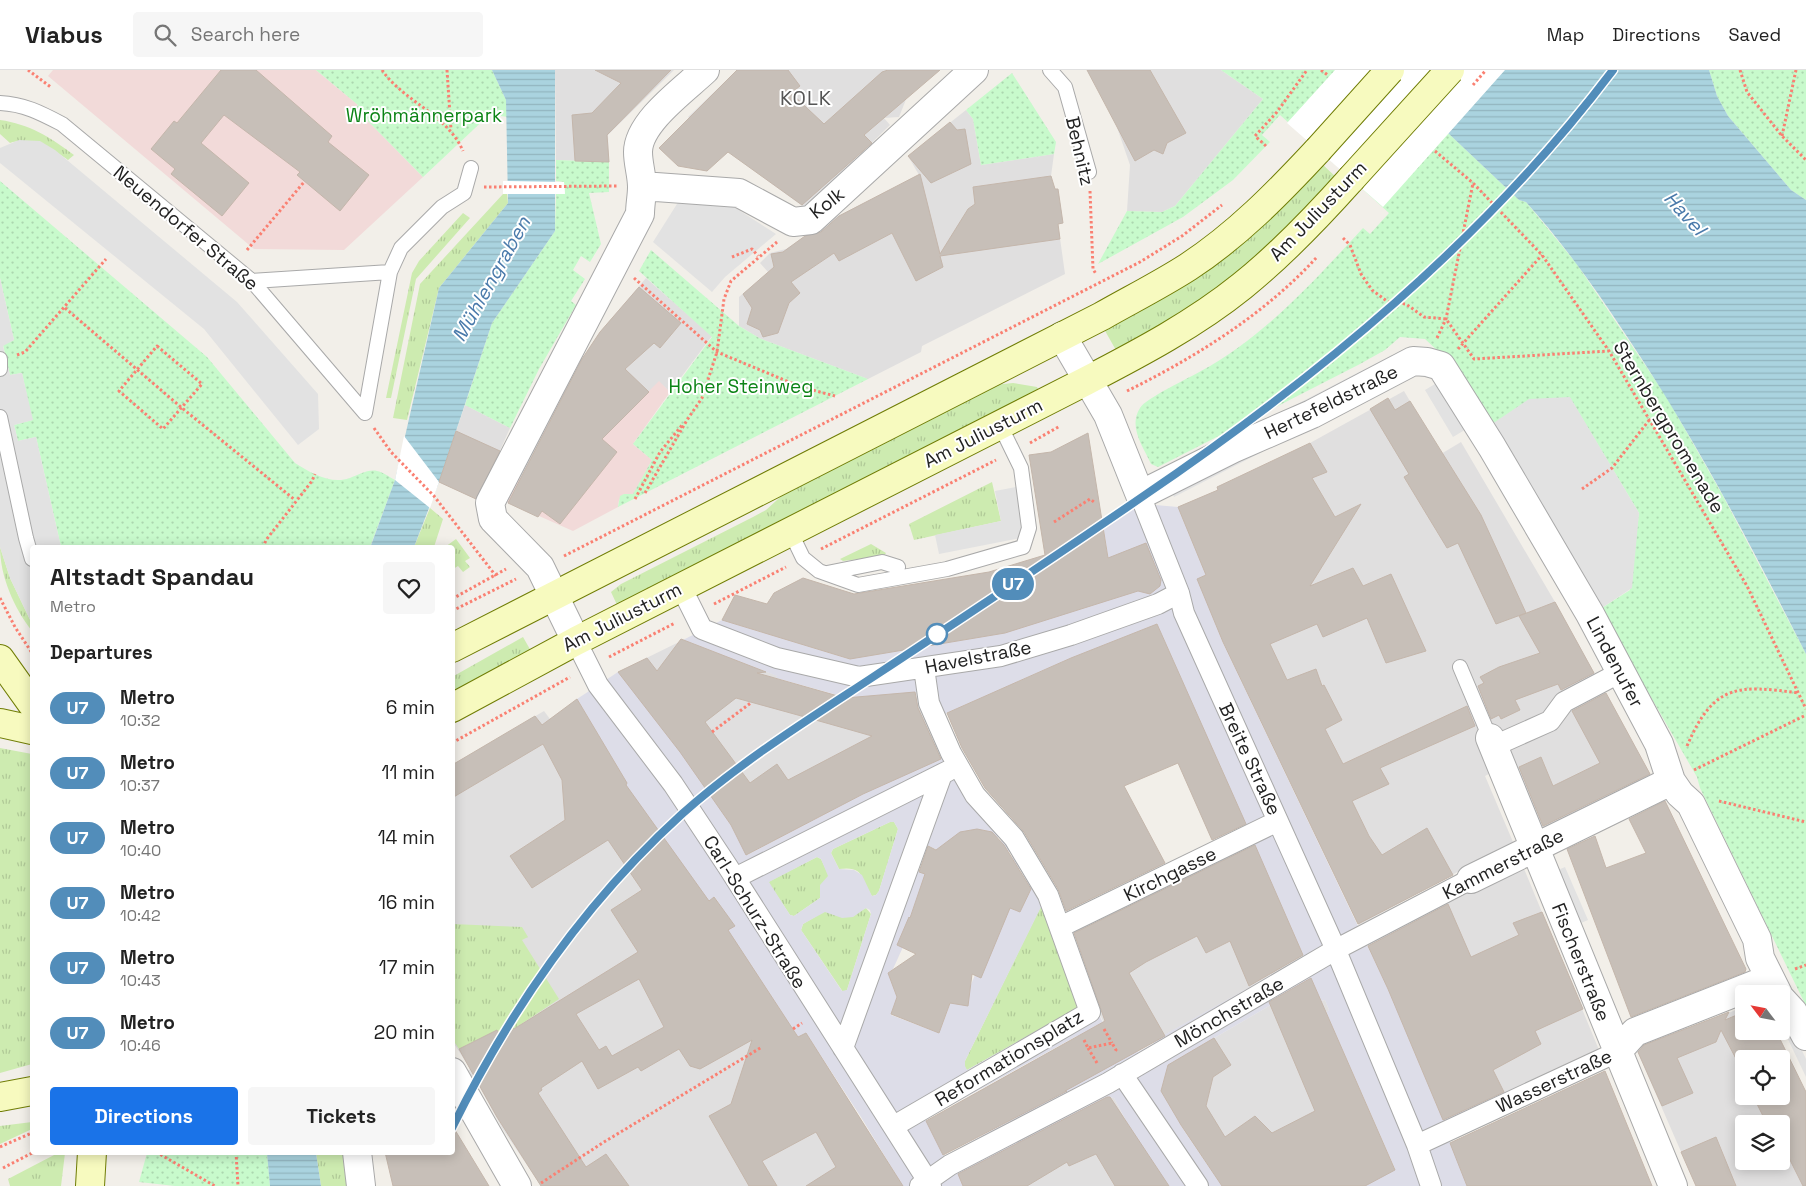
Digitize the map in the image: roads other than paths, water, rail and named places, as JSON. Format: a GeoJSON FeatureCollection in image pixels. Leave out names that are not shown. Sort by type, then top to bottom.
{"type":"FeatureCollection","features":[{"type":"Feature","properties":{"kind":"main road"},"geometry":{"type":"LineString","coordinates":[[455,646],[1062,336],[1162,282],[1221,243],[1259,210],[1318,150],[1390,70]]}},
{"type":"Feature","properties":{"kind":"main road","name":"Am Juliusturm"},"geometry":{"type":"LineString","coordinates":[[455,706],[576,640],[1086,381],[1166,337],[1241,286],[1288,246],[1450,70]]}},
{"type":"Feature","properties":{"kind":"main road"},"geometry":{"type":"LineString","coordinates":[[0,659],[30,701]]}},
{"type":"Feature","properties":{"kind":"main road"},"geometry":{"type":"LineString","coordinates":[[0,722],[30,730]]}},
{"type":"Feature","properties":{"kind":"main road"},"geometry":{"type":"LineString","coordinates":[[0,1097],[30,1091]]}},
{"type":"Feature","properties":{"kind":"main road"},"geometry":{"type":"LineString","coordinates":[[90,1186],[92,1155]]}},
{"type":"Feature","properties":{"kind":"street"},"geometry":{"type":"LineString","coordinates":[[576,640],[540,567],[493,518],[490,503],[640,214],[642,186],[638,152],[640,140],[647,128],[666,105],[706,70]]}},
{"type":"Feature","properties":{"kind":"street","name":"Kolk"},"geometry":{"type":"LineString","coordinates":[[642,186],[739,193],[792,222],[811,220],[974,70]]}},
{"type":"Feature","properties":{"kind":"street","name":"Breite Straße"},"geometry":{"type":"LineString","coordinates":[[1062,336],[1086,381],[1108,415],[1179,593],[1184,614],[1278,820],[1417,1145],[1425,1183]]}},
{"type":"Feature","properties":{"kind":"street","name":"Hertefeldstraße"},"geometry":{"type":"LineString","coordinates":[[1140,495],[1232,449],[1427,363]]}},
{"type":"Feature","properties":{"kind":"street","name":"Lindenufer"},"geometry":{"type":"LineString","coordinates":[[1427,363],[1492,447],[1590,614],[1659,744],[1672,781],[1680,794],[1691,804],[1757,939],[1760,958],[1773,985]]}},
{"type":"Feature","properties":{"kind":"street","name":"Havelstraße"},"geometry":{"type":"LineString","coordinates":[[681,587],[702,629],[786,660],[859,677],[1001,656],[1071,636],[1158,604],[1179,593]]}},
{"type":"Feature","properties":{"kind":"street","name":"Carl-Schurz-Straße"},"geometry":{"type":"LineString","coordinates":[[576,640],[598,685],[673,784],[735,878],[894,1126],[926,1184]]}},
{"type":"Feature","properties":{"kind":"street","name":"Reformationsplatz"},"geometry":{"type":"LineString","coordinates":[[894,1126],[1090,1012],[1048,895],[1029,861],[1014,838],[950,770],[929,703],[924,668]]}},
{"type":"Feature","properties":{"kind":"street"},"geometry":{"type":"LineString","coordinates":[[1492,742],[1550,721],[1564,702],[1621,672]]}},
{"type":"Feature","properties":{"kind":"street","name":"Fischerstraße"},"geometry":{"type":"LineString","coordinates":[[1492,742],[1673,1186]]}},
{"type":"Feature","properties":{"kind":"street"},"geometry":{"type":"LineString","coordinates":[[735,878],[950,770]]}},
{"type":"Feature","properties":{"kind":"street"},"geometry":{"type":"LineString","coordinates":[[843,1048],[950,770]]}},
{"type":"Feature","properties":{"kind":"street","name":"Kammerstraße"},"geometry":{"type":"LineString","coordinates":[[1335,950],[1471,879],[1672,781]]}},
{"type":"Feature","properties":{"kind":"street","name":"Kirchgasse"},"geometry":{"type":"LineString","coordinates":[[1060,927],[1278,820]]}},
{"type":"Feature","properties":{"kind":"street","name":"Mönchstraße"},"geometry":{"type":"LineString","coordinates":[[926,1184],[950,1165],[1122,1074],[1335,950]]}},
{"type":"Feature","properties":{"kind":"street","name":"Wasserstraße"},"geometry":{"type":"LineString","coordinates":[[1417,1145],[1617,1052],[1635,1032],[1735,1003]]}},
{"type":"Feature","properties":{"kind":"street","name":"Lindenufer"},"geometry":{"type":"LineString","coordinates":[[1790,1008],[1806,1036]]}},
{"type":"Feature","properties":{"kind":"street"},"geometry":{"type":"LineString","coordinates":[[1122,1074],[1198,1186]]}},
{"type":"Feature","properties":{"kind":"street"},"geometry":{"type":"LineString","coordinates":[[455,1077],[517,1186]]}},
{"type":"Feature","properties":{"kind":"street"},"geometry":{"type":"LineString","coordinates":[[357,1155],[361,1186]]}},
{"type":"Feature","properties":{"kind":"lane","name":"Behnitz"},"geometry":{"type":"LineString","coordinates":[[1050,70],[1065,87],[1088,172]]}},
{"type":"Feature","properties":{"kind":"lane","name":"Neuendorfer Straße"},"geometry":{"type":"LineString","coordinates":[[0,103],[16,104],[38,111],[62,124],[252,281],[365,413],[390,272]]}},
{"type":"Feature","properties":{"kind":"lane"},"geometry":{"type":"LineString","coordinates":[[252,281],[390,272],[401,248],[442,207],[464,193],[471,168]]}},
{"type":"Feature","properties":{"kind":"lane"},"geometry":{"type":"LineString","coordinates":[[0,360],[0,369]]}},
{"type":"Feature","properties":{"kind":"lane"},"geometry":{"type":"LineString","coordinates":[[0,417],[30,552]]}},
{"type":"Feature","properties":{"kind":"lane"},"geometry":{"type":"LineString","coordinates":[[790,531],[803,558],[819,571],[858,585],[947,569],[1023,547],[1030,528],[1021,468],[1000,424]]}},
{"type":"Feature","properties":{"kind":"lane"},"geometry":{"type":"LineString","coordinates":[[827,573],[882,562],[898,567]]}},
{"type":"Feature","properties":{"kind":"lane"},"geometry":{"type":"LineString","coordinates":[[1460,667],[1492,742]]}},
{"type":"Feature","properties":{"kind":"water","name":"Mühlengraben"},"geometry":{"type":"Polygon","coordinates":[[[492,70],[555,70],[555,231],[492,323],[439,482],[415,545],[371,545],[395,480],[439,288],[508,203],[506,100],[492,70]]]}},
{"type":"Feature","properties":{"kind":"water","name":"Havel"},"geometry":{"type":"Polygon","coordinates":[[[1353,70],[1709,70],[1717,96],[1728,116],[1791,190],[1806,200],[1806,654],[1743,532],[1675,412],[1614,317],[1566,250],[1526,202],[1519,200],[1448,133],[1353,70]]]}},
{"type":"Feature","properties":{"kind":"water"},"geometry":{"type":"Polygon","coordinates":[[[267,1155],[316,1155],[321,1186],[270,1186],[267,1155]]]}},
{"type":"Feature","properties":{"kind":"metro line","name":"U7"},"geometry":{"type":"LineString","coordinates":[[455,1122],[490,1054],[555,955],[582,919],[611,886],[652,842],[685,812],[758,754],[1145,496],[1284,395],[1353,340],[1460,245],[1509,194],[1583,110],[1613,70]]}},
{"type":"Feature","properties":{"kind":"district","name":"KOLK"},"geometry":{"type":"Point","coordinates":[806,98]}},
{"type":"Feature","properties":{"kind":"park label","name":"Wröhmännerpark"},"geometry":{"type":"Point","coordinates":[424,115]}},
{"type":"Feature","properties":{"kind":"park label","name":"Hoher Steinweg"},"geometry":{"type":"Point","coordinates":[741,386]}}]}
